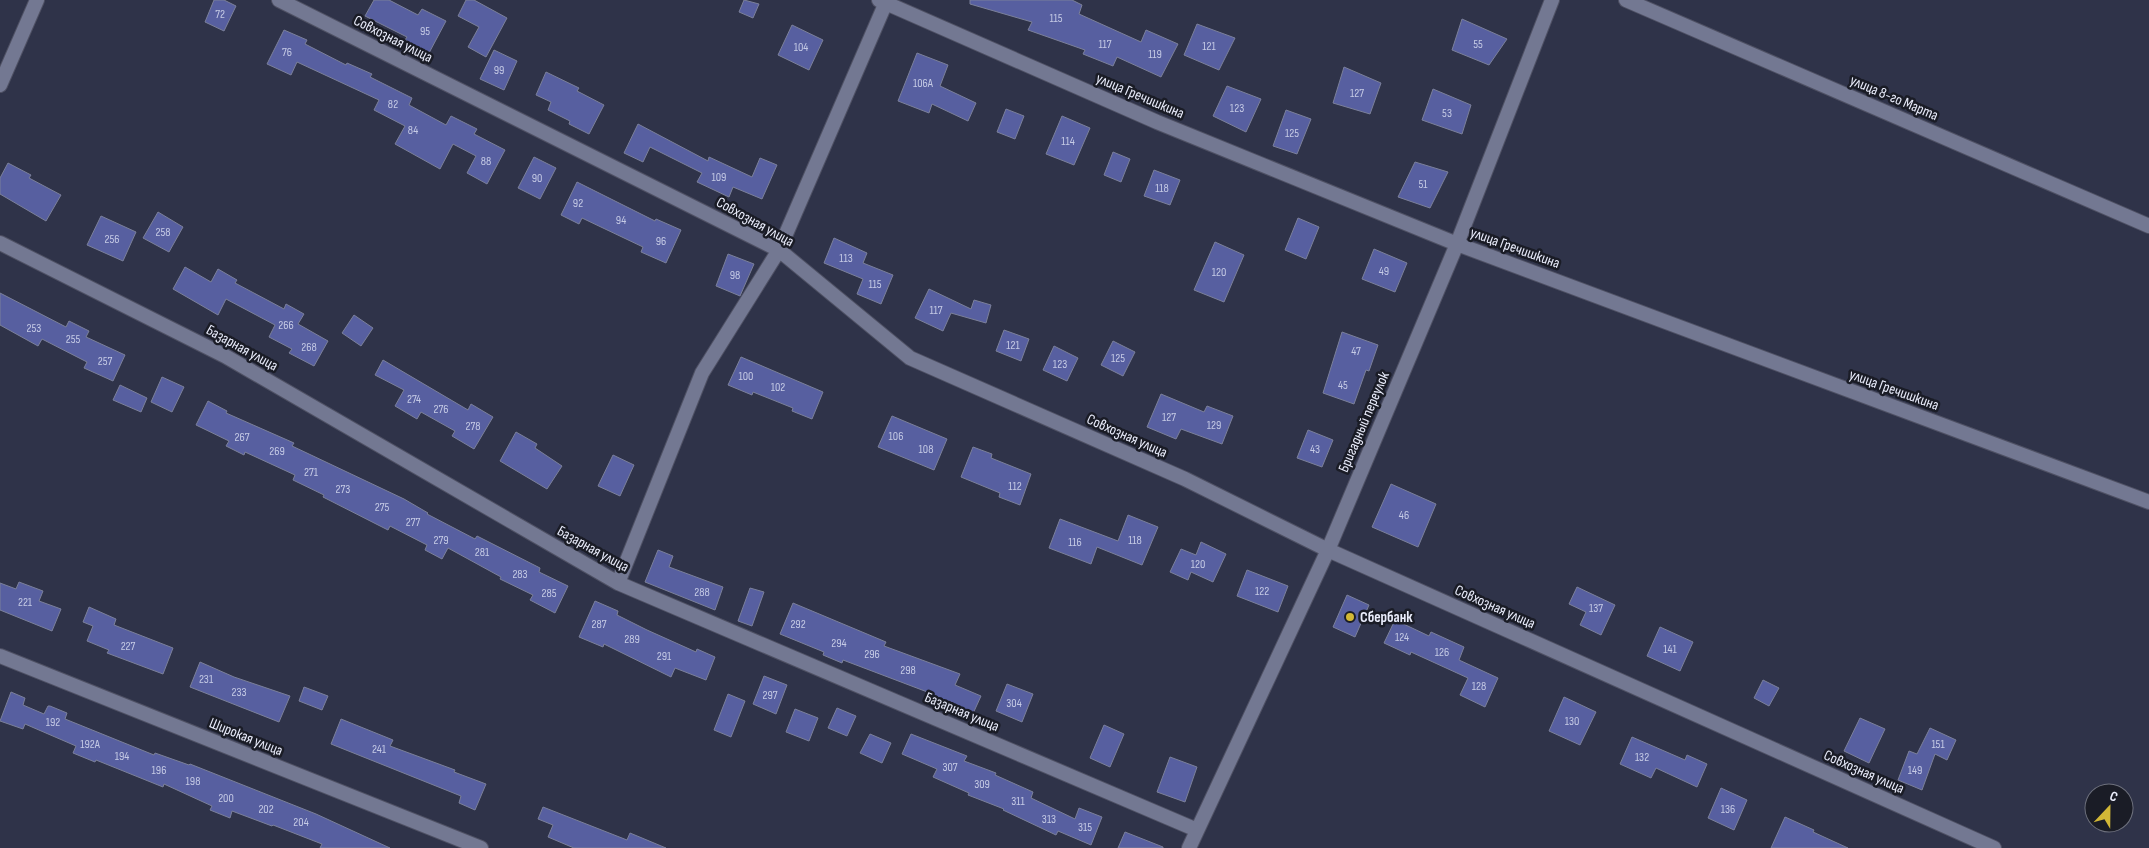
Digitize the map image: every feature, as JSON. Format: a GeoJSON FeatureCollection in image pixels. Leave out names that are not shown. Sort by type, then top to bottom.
{"type":"FeatureCollection","features":[{"type":"Feature","properties":{"kind":"street"},"geometry":{"type":"LineString","coordinates":[[0,85],[37,0]]}},
{"type":"Feature","properties":{"kind":"street","name":"Совхозная улица"},"geometry":{"type":"LineString","coordinates":[[279,0],[779,250],[910,358],[1185,479],[1328,550],[1994,848]]}},
{"type":"Feature","properties":{"kind":"street","name":"Бригадный переулок"},"geometry":{"type":"LineString","coordinates":[[1189,848],[1328,550],[1457,244],[1552,0]]}},
{"type":"Feature","properties":{"kind":"street","name":"улица 8-го Марта"},"geometry":{"type":"LineString","coordinates":[[1626,0],[2149,226]]}},
{"type":"Feature","properties":{"kind":"street"},"geometry":{"type":"LineString","coordinates":[[618,583],[702,373],[779,250],[884,1]]}},
{"type":"Feature","properties":{"kind":"street","name":"улица Гречишкина"},"geometry":{"type":"LineString","coordinates":[[884,1],[1157,122],[1457,244],[2149,502]]}},
{"type":"Feature","properties":{"kind":"street","name":"Базарная улица"},"geometry":{"type":"LineString","coordinates":[[0,243],[225,356],[618,583],[1197,830]]}},
{"type":"Feature","properties":{"kind":"street","name":"Широкая улица"},"geometry":{"type":"LineString","coordinates":[[0,656],[481,848]]}},
{"type":"Feature","properties":{"kind":"building"},"geometry":{"type":"Polygon","coordinates":[[[214,0],[224,0],[236,6],[224,31],[205,22],[214,0]]]}},
{"type":"Feature","properties":{"kind":"building"},"geometry":{"type":"Polygon","coordinates":[[[374,0],[389,0],[418,15],[422,9],[446,21],[429,53],[405,40],[407,37],[365,16],[374,0]]]}},
{"type":"Feature","properties":{"kind":"building"},"geometry":{"type":"Polygon","coordinates":[[[466,0],[474,0],[507,18],[486,57],[468,47],[479,27],[458,16],[466,0]]]}},
{"type":"Feature","properties":{"kind":"building"},"geometry":{"type":"Polygon","coordinates":[[[744,0],[759,4],[753,18],[739,12],[744,0]]]}},
{"type":"Feature","properties":{"kind":"building"},"geometry":{"type":"Polygon","coordinates":[[[970,0],[1072,0],[1082,5],[1079,14],[1141,42],[1146,30],[1178,44],[1161,77],[1117,57],[1113,66],[1083,54],[1085,50],[1028,30],[1032,22],[970,4],[970,0]]]}},
{"type":"Feature","properties":{"kind":"building"},"geometry":{"type":"Polygon","coordinates":[[[1462,19],[1507,39],[1489,65],[1452,50],[1462,19]]]}},
{"type":"Feature","properties":{"kind":"building"},"geometry":{"type":"Polygon","coordinates":[[[1197,24],[1235,38],[1219,70],[1184,55],[1197,24]]]}},
{"type":"Feature","properties":{"kind":"building"},"geometry":{"type":"Polygon","coordinates":[[[792,25],[823,40],[809,70],[778,55],[792,25]]]}},
{"type":"Feature","properties":{"kind":"building"},"geometry":{"type":"Polygon","coordinates":[[[284,30],[307,40],[305,44],[346,65],[347,63],[372,74],[370,77],[412,98],[409,105],[446,125],[451,116],[477,129],[474,134],[505,150],[487,184],[467,173],[476,156],[453,144],[440,169],[395,144],[405,126],[374,110],[379,100],[297,62],[291,75],[267,64],[284,30]]]}},
{"type":"Feature","properties":{"kind":"building"},"geometry":{"type":"Polygon","coordinates":[[[494,50],[517,61],[504,90],[480,79],[494,50]]]}},
{"type":"Feature","properties":{"kind":"building"},"geometry":{"type":"Polygon","coordinates":[[[917,53],[948,65],[940,86],[976,103],[968,121],[932,104],[929,113],[898,101],[917,53]]]}},
{"type":"Feature","properties":{"kind":"building"},"geometry":{"type":"Polygon","coordinates":[[[1344,67],[1381,83],[1370,114],[1333,103],[1344,67]]]}},
{"type":"Feature","properties":{"kind":"building"},"geometry":{"type":"Polygon","coordinates":[[[546,72],[579,88],[577,91],[604,105],[589,134],[569,124],[570,121],[548,110],[551,102],[536,95],[546,72]]]}},
{"type":"Feature","properties":{"kind":"building"},"geometry":{"type":"Polygon","coordinates":[[[1227,86],[1261,99],[1246,132],[1213,116],[1227,86]]]}},
{"type":"Feature","properties":{"kind":"building"},"geometry":{"type":"Polygon","coordinates":[[[1433,89],[1471,105],[1462,134],[1422,120],[1433,89]]]}},
{"type":"Feature","properties":{"kind":"building"},"geometry":{"type":"Polygon","coordinates":[[[1006,109],[1024,116],[1015,139],[997,132],[1006,109]]]}},
{"type":"Feature","properties":{"kind":"building"},"geometry":{"type":"Polygon","coordinates":[[[1286,110],[1311,119],[1297,154],[1273,146],[1286,110]]]}},
{"type":"Feature","properties":{"kind":"building"},"geometry":{"type":"Polygon","coordinates":[[[1062,116],[1090,128],[1074,165],[1046,154],[1062,116]]]}},
{"type":"Feature","properties":{"kind":"building"},"geometry":{"type":"Polygon","coordinates":[[[638,124],[708,161],[709,157],[752,177],[760,158],[777,165],[762,199],[733,187],[729,197],[697,182],[702,173],[650,147],[643,162],[624,153],[638,124]]]}},
{"type":"Feature","properties":{"kind":"building"},"geometry":{"type":"Polygon","coordinates":[[[1113,152],[1130,159],[1121,182],[1104,175],[1113,152]]]}},
{"type":"Feature","properties":{"kind":"building"},"geometry":{"type":"Polygon","coordinates":[[[534,157],[556,168],[540,199],[518,188],[534,157]]]}},
{"type":"Feature","properties":{"kind":"building"},"geometry":{"type":"Polygon","coordinates":[[[1415,162],[1448,172],[1430,208],[1398,197],[1415,162]]]}},
{"type":"Feature","properties":{"kind":"building"},"geometry":{"type":"Polygon","coordinates":[[[8,163],[31,175],[29,178],[61,195],[46,221],[0,194],[0,178],[8,163]]]}},
{"type":"Feature","properties":{"kind":"building"},"geometry":{"type":"Polygon","coordinates":[[[1154,170],[1180,180],[1170,205],[1144,196],[1154,170]]]}},
{"type":"Feature","properties":{"kind":"building"},"geometry":{"type":"Polygon","coordinates":[[[577,182],[655,221],[656,219],[681,230],[666,263],[641,252],[643,247],[582,218],[579,224],[561,215],[577,182]]]}},
{"type":"Feature","properties":{"kind":"building"},"geometry":{"type":"Polygon","coordinates":[[[158,212],[183,227],[169,252],[143,238],[158,212]]]}},
{"type":"Feature","properties":{"kind":"building"},"geometry":{"type":"Polygon","coordinates":[[[101,216],[136,232],[123,261],[87,245],[101,216]]]}},
{"type":"Feature","properties":{"kind":"building"},"geometry":{"type":"Polygon","coordinates":[[[1298,218],[1319,227],[1306,259],[1285,250],[1298,218]]]}},
{"type":"Feature","properties":{"kind":"building"},"geometry":{"type":"Polygon","coordinates":[[[834,238],[867,253],[863,263],[893,275],[881,304],[857,294],[863,279],[824,263],[834,238]]]}},
{"type":"Feature","properties":{"kind":"building"},"geometry":{"type":"Polygon","coordinates":[[[1215,242],[1244,255],[1224,302],[1194,290],[1215,242]]]}},
{"type":"Feature","properties":{"kind":"building"},"geometry":{"type":"Polygon","coordinates":[[[1374,249],[1407,263],[1395,292],[1362,279],[1374,249]]]}},
{"type":"Feature","properties":{"kind":"building"},"geometry":{"type":"Polygon","coordinates":[[[728,254],[754,264],[740,296],[716,286],[728,254]]]}},
{"type":"Feature","properties":{"kind":"building"},"geometry":{"type":"Polygon","coordinates":[[[185,267],[211,282],[218,269],[237,280],[235,283],[284,309],[286,304],[304,314],[298,324],[328,341],[314,366],[289,353],[292,349],[269,337],[275,325],[226,299],[218,315],[173,289],[185,267]]]}},
{"type":"Feature","properties":{"kind":"building"},"geometry":{"type":"Polygon","coordinates":[[[929,289],[971,309],[974,300],[991,305],[986,323],[951,313],[943,331],[915,318],[929,289]]]}},
{"type":"Feature","properties":{"kind":"building"},"geometry":{"type":"Polygon","coordinates":[[[0,293],[66,327],[69,321],[89,331],[86,337],[125,355],[113,381],[84,368],[87,362],[42,339],[38,346],[0,325],[0,293]]]}},
{"type":"Feature","properties":{"kind":"building"},"geometry":{"type":"Polygon","coordinates":[[[354,315],[373,328],[361,346],[342,333],[354,315]]]}},
{"type":"Feature","properties":{"kind":"building"},"geometry":{"type":"Polygon","coordinates":[[[1004,330],[1029,339],[1021,361],[996,351],[1004,330]]]}},
{"type":"Feature","properties":{"kind":"building"},"geometry":{"type":"Polygon","coordinates":[[[1342,332],[1378,345],[1369,371],[1366,370],[1354,404],[1323,393],[1342,332]]]}},
{"type":"Feature","properties":{"kind":"building"},"geometry":{"type":"Polygon","coordinates":[[[1113,341],[1135,352],[1123,376],[1101,365],[1113,341]]]}},
{"type":"Feature","properties":{"kind":"building"},"geometry":{"type":"Polygon","coordinates":[[[1054,346],[1078,358],[1067,381],[1043,370],[1054,346]]]}},
{"type":"Feature","properties":{"kind":"building"},"geometry":{"type":"Polygon","coordinates":[[[741,357],[823,392],[812,419],[792,411],[793,408],[753,392],[752,395],[728,385],[741,357]]]}},
{"type":"Feature","properties":{"kind":"building"},"geometry":{"type":"Polygon","coordinates":[[[383,360],[468,410],[471,404],[493,417],[474,449],[452,436],[455,431],[421,412],[417,419],[395,406],[404,390],[375,375],[383,360]]]}},
{"type":"Feature","properties":{"kind":"building"},"geometry":{"type":"Polygon","coordinates":[[[162,377],[184,387],[172,412],[151,402],[162,377]]]}},
{"type":"Feature","properties":{"kind":"building"},"geometry":{"type":"Polygon","coordinates":[[[120,385],[147,398],[141,412],[113,400],[120,385]]]}},
{"type":"Feature","properties":{"kind":"building"},"geometry":{"type":"Polygon","coordinates":[[[1161,394],[1204,412],[1207,406],[1233,416],[1222,444],[1181,429],[1176,439],[1147,427],[1161,394]]]}},
{"type":"Feature","properties":{"kind":"building"},"geometry":{"type":"Polygon","coordinates":[[[208,401],[227,411],[226,413],[294,443],[292,446],[404,499],[427,514],[475,539],[477,536],[540,568],[539,572],[568,586],[555,613],[530,600],[533,595],[500,579],[501,577],[448,548],[442,559],[425,550],[427,545],[390,526],[388,530],[293,480],[295,475],[245,452],[244,455],[226,446],[229,441],[196,425],[208,401]]]}},
{"type":"Feature","properties":{"kind":"building"},"geometry":{"type":"Polygon","coordinates":[[[892,416],[947,439],[934,470],[878,447],[892,416]]]}},
{"type":"Feature","properties":{"kind":"building"},"geometry":{"type":"Polygon","coordinates":[[[1308,430],[1333,440],[1322,467],[1297,458],[1308,430]]]}},
{"type":"Feature","properties":{"kind":"building"},"geometry":{"type":"Polygon","coordinates":[[[516,432],[537,444],[535,448],[562,466],[547,489],[500,461],[516,432]]]}},
{"type":"Feature","properties":{"kind":"building"},"geometry":{"type":"Polygon","coordinates":[[[973,447],[992,454],[991,458],[1031,474],[1020,505],[999,497],[1000,493],[961,477],[973,447]]]}},
{"type":"Feature","properties":{"kind":"building"},"geometry":{"type":"Polygon","coordinates":[[[613,455],[634,465],[620,496],[598,486],[613,455]]]}},
{"type":"Feature","properties":{"kind":"building"},"geometry":{"type":"Polygon","coordinates":[[[1391,484],[1436,504],[1418,547],[1372,527],[1391,484]]]}},
{"type":"Feature","properties":{"kind":"building"},"geometry":{"type":"Polygon","coordinates":[[[1128,515],[1158,527],[1142,565],[1097,547],[1091,564],[1049,548],[1060,519],[1118,541],[1128,515]]]}},
{"type":"Feature","properties":{"kind":"building"},"geometry":{"type":"Polygon","coordinates":[[[1201,542],[1226,554],[1213,582],[1191,572],[1188,580],[1170,572],[1181,549],[1196,555],[1201,542]]]}},
{"type":"Feature","properties":{"kind":"building"},"geometry":{"type":"Polygon","coordinates":[[[658,550],[673,556],[669,567],[723,587],[715,610],[645,582],[658,550]]]}},
{"type":"Feature","properties":{"kind":"building"},"geometry":{"type":"Polygon","coordinates":[[[1247,570],[1288,586],[1278,612],[1237,596],[1247,570]]]}},
{"type":"Feature","properties":{"kind":"building"},"geometry":{"type":"Polygon","coordinates":[[[19,582],[43,591],[39,601],[61,609],[52,631],[0,610],[0,583],[16,589],[19,582]]]}},
{"type":"Feature","properties":{"kind":"building"},"geometry":{"type":"Polygon","coordinates":[[[1577,587],[1615,605],[1601,635],[1580,625],[1586,612],[1569,604],[1577,587]]]}},
{"type":"Feature","properties":{"kind":"building"},"geometry":{"type":"Polygon","coordinates":[[[750,588],[764,592],[752,626],[738,621],[750,588]]]}},
{"type":"Feature","properties":{"kind":"building"},"geometry":{"type":"Polygon","coordinates":[[[1347,595],[1369,605],[1355,637],[1333,627],[1347,595]]]}},
{"type":"Feature","properties":{"kind":"building"},"geometry":{"type":"Polygon","coordinates":[[[595,601],[618,611],[617,615],[647,630],[696,652],[697,649],[715,657],[706,680],[675,668],[671,677],[604,644],[603,647],[579,637],[595,601]]]}},
{"type":"Feature","properties":{"kind":"building"},"geometry":{"type":"Polygon","coordinates":[[[793,603],[886,642],[884,646],[960,674],[955,685],[981,696],[971,718],[952,709],[954,706],[929,695],[930,693],[843,660],[842,663],[823,655],[824,652],[780,634],[793,603]]]}},
{"type":"Feature","properties":{"kind":"building"},"geometry":{"type":"Polygon","coordinates":[[[89,607],[116,619],[114,625],[173,648],[163,674],[107,653],[109,650],[87,641],[93,626],[83,622],[89,607]]]}},
{"type":"Feature","properties":{"kind":"building"},"geometry":{"type":"Polygon","coordinates":[[[1395,620],[1429,636],[1431,632],[1464,647],[1459,660],[1498,678],[1485,707],[1460,695],[1468,678],[1411,652],[1410,655],[1384,643],[1395,620]]]}},
{"type":"Feature","properties":{"kind":"building"},"geometry":{"type":"Polygon","coordinates":[[[1660,627],[1693,642],[1680,671],[1647,656],[1660,627]]]}},
{"type":"Feature","properties":{"kind":"building"},"geometry":{"type":"Polygon","coordinates":[[[200,662],[234,677],[290,696],[279,722],[190,687],[200,662]]]}},
{"type":"Feature","properties":{"kind":"building"},"geometry":{"type":"Polygon","coordinates":[[[764,676],[787,685],[776,714],[753,704],[764,676]]]}},
{"type":"Feature","properties":{"kind":"building"},"geometry":{"type":"Polygon","coordinates":[[[1763,680],[1779,688],[1769,706],[1754,698],[1763,680]]]}},
{"type":"Feature","properties":{"kind":"building"},"geometry":{"type":"Polygon","coordinates":[[[1007,684],[1033,694],[1022,722],[996,711],[1007,684]]]}},
{"type":"Feature","properties":{"kind":"building"},"geometry":{"type":"Polygon","coordinates":[[[304,687],[328,696],[322,710],[299,701],[304,687]]]}},
{"type":"Feature","properties":{"kind":"building"},"geometry":{"type":"Polygon","coordinates":[[[11,692],[25,698],[23,705],[44,714],[48,706],[50,706],[67,713],[65,719],[154,755],[155,753],[190,764],[316,814],[390,848],[320,848],[322,844],[273,825],[232,811],[230,818],[210,810],[212,806],[164,784],[163,787],[96,760],[95,762],[73,753],[76,746],[25,724],[23,729],[0,721],[11,692]]]}},
{"type":"Feature","properties":{"kind":"building"},"geometry":{"type":"Polygon","coordinates":[[[728,694],[745,701],[731,737],[714,730],[728,694]]]}},
{"type":"Feature","properties":{"kind":"building"},"geometry":{"type":"Polygon","coordinates":[[[1564,697],[1596,712],[1580,745],[1549,731],[1564,697]]]}},
{"type":"Feature","properties":{"kind":"building"},"geometry":{"type":"Polygon","coordinates":[[[837,708],[856,716],[847,736],[828,728],[837,708]]]}},
{"type":"Feature","properties":{"kind":"building"},"geometry":{"type":"Polygon","coordinates":[[[795,709],[818,718],[809,741],[786,732],[795,709]]]}},
{"type":"Feature","properties":{"kind":"building"},"geometry":{"type":"Polygon","coordinates":[[[1860,718],[1885,729],[1869,763],[1844,751],[1860,718]]]}},
{"type":"Feature","properties":{"kind":"building"},"geometry":{"type":"Polygon","coordinates":[[[341,719],[393,740],[390,746],[455,770],[454,772],[486,784],[475,810],[459,803],[461,796],[331,744],[341,719]]]}},
{"type":"Feature","properties":{"kind":"building"},"geometry":{"type":"Polygon","coordinates":[[[1104,725],[1124,734],[1110,767],[1090,758],[1104,725]]]}},
{"type":"Feature","properties":{"kind":"building"},"geometry":{"type":"Polygon","coordinates":[[[1930,728],[1956,740],[1947,760],[1935,754],[1922,790],[1898,780],[1909,751],[1917,754],[1930,728]]]}},
{"type":"Feature","properties":{"kind":"building"},"geometry":{"type":"Polygon","coordinates":[[[870,734],[891,743],[882,763],[860,753],[870,734]]]}},
{"type":"Feature","properties":{"kind":"building"},"geometry":{"type":"Polygon","coordinates":[[[911,734],[967,756],[964,761],[996,773],[995,775],[1033,792],[1031,798],[1075,819],[1079,808],[1102,817],[1091,845],[1058,831],[1056,835],[933,777],[937,769],[902,754],[911,734]]]}},
{"type":"Feature","properties":{"kind":"building"},"geometry":{"type":"Polygon","coordinates":[[[1632,737],[1685,760],[1687,755],[1707,764],[1697,787],[1656,768],[1651,778],[1620,764],[1632,737]]]}},
{"type":"Feature","properties":{"kind":"building"},"geometry":{"type":"Polygon","coordinates":[[[1170,757],[1197,767],[1185,802],[1157,792],[1170,757]]]}},
{"type":"Feature","properties":{"kind":"building"},"geometry":{"type":"Polygon","coordinates":[[[1721,788],[1747,800],[1734,830],[1708,818],[1721,788]]]}},
{"type":"Feature","properties":{"kind":"building"},"geometry":{"type":"Polygon","coordinates":[[[543,807],[627,840],[630,833],[666,848],[574,848],[548,837],[553,825],[538,819],[543,807]]]}},
{"type":"Feature","properties":{"kind":"building"},"geometry":{"type":"Polygon","coordinates":[[[1785,817],[1814,830],[1813,832],[1848,848],[1771,848],[1785,817]]]}},
{"type":"Feature","properties":{"kind":"building"},"geometry":{"type":"Polygon","coordinates":[[[1125,832],[1163,847],[1163,848],[1118,848],[1125,832]]]}},
{"type":"Feature","properties":{"kind":"place","name":"Сбербанк"},"geometry":{"type":"Point","coordinates":[1350,617]}}]}
